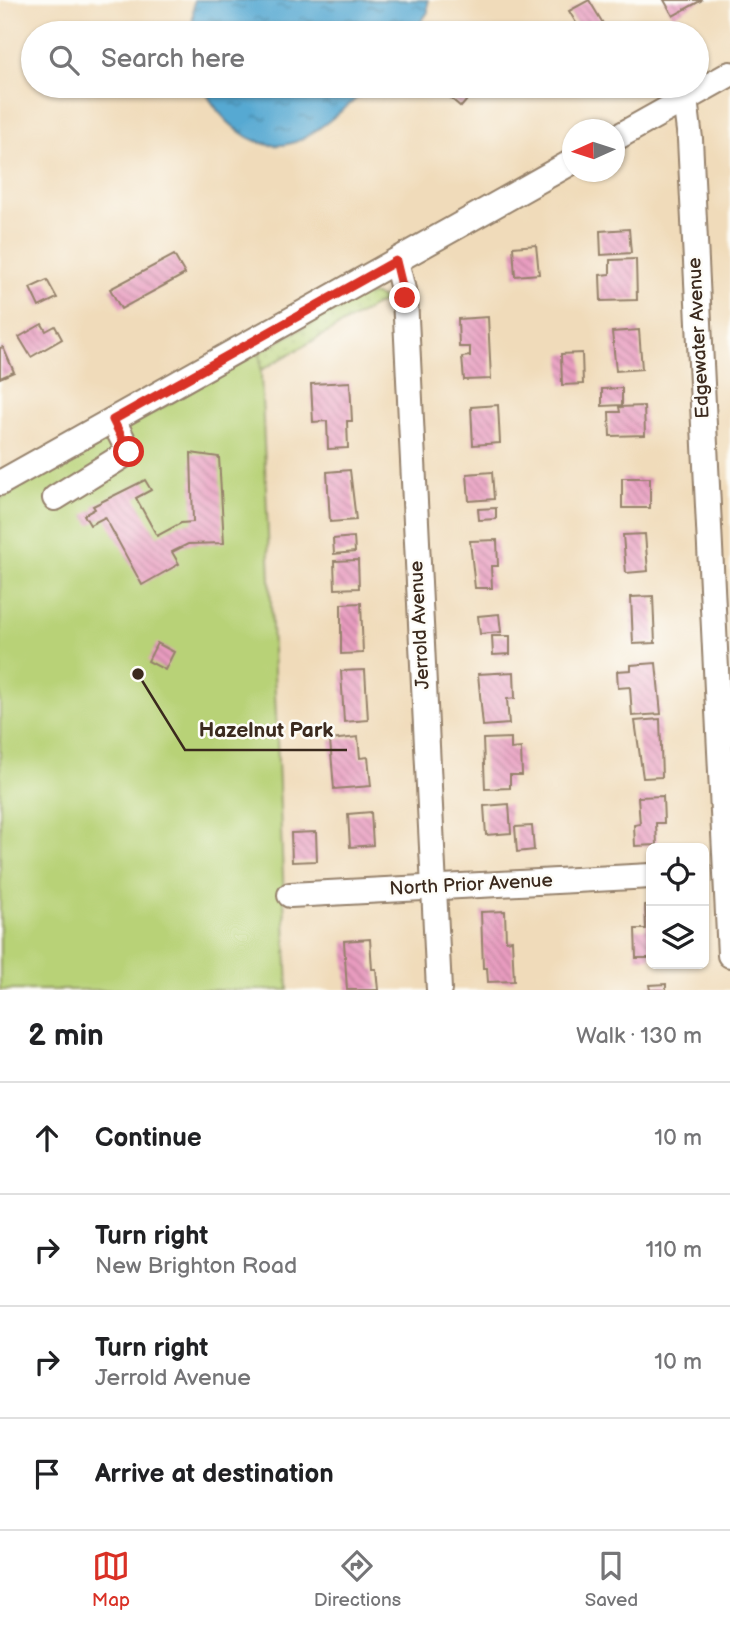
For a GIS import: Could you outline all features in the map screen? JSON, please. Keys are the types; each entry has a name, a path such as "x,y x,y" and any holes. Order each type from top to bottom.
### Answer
{"street":[{"path":"709,86 730,74"},
{"path":"625,133 685,99"},
{"name":"Edgewater Avenue","path":"685,99 690,139 720,873 730,955"},
{"path":"0,484 562,168"},
{"name":"Jerrold Avenue","path":"396,261 405,298 439,990"},
{"path":"55,498 129,452 113,420"},
{"name":"North Prior Avenue","path":"290,895 646,876"}],"green space":[{"path":"364,294 385,300 261,370 260,352"},
{"path":"260,352 288,990 0,990 0,499"}],"water":[{"path":"194,0 428,0 428,12 422,21 193,21"},
{"path":"209,98 357,98 311,134 292,143 278,145 264,144 250,138 238,131"}],"building":[{"path":"589,0 602,21 575,21 569,11"},
{"path":"664,0 702,0 673,16"},
{"path":"450,98 469,98 461,107"},
{"path":"629,229 631,253 601,255 600,231"},
{"path":"536,245 539,274 515,276 513,247"},
{"path":"174,255 185,274 121,309 110,289"},
{"path":"636,259 637,300 601,301 600,275 610,274 610,260"},
{"path":"47,280 57,298 39,307 30,288"},
{"path":"488,317 491,379 464,380 462,357 470,356 470,347 459,347 458,319"},
{"path":"42,324 46,331 55,326 62,339 31,357 19,337"},
{"path":"639,330 642,369 616,371 612,332"},
{"path":"3,347 14,372 0,378 0,348"},
{"path":"582,353 583,384 562,385 561,354"},
{"path":"350,382 352,421 347,421 348,448 328,449 327,421 313,422 311,384"},
{"path":"622,388 622,405 602,406 602,389"},
{"path":"498,405 500,443 473,445 471,407"},
{"path":"644,406 645,435 610,436 609,412 620,412 619,407"},
{"path":"191,453 219,457 224,543 188,544 172,552 179,564 142,585 105,517 90,525 84,515 95,509 93,506 145,480 151,490 136,498 157,536 181,523 193,522"},
{"path":"350,470 356,520 330,522 327,472"},
{"path":"492,472 494,499 469,501 467,474"},
{"path":"622,478 650,478 650,508 622,508"},
{"path":"496,508 496,519 479,520 478,509"},
{"path":"645,534 648,571 626,573 623,535"},
{"path":"354,537 355,552 334,554 333,539"},
{"path":"497,540 498,566 491,566 492,588 475,588 470,541"},
{"path":"358,560 359,588 335,589 334,561"},
{"path":"653,596 655,643 633,644 631,597"},
{"path":"361,603 363,653 341,654 341,604"},
{"path":"499,614 501,632 480,634 478,616"},
{"path":"492,636 510,636 510,654 493,655"},
{"path":"157,643 174,652 165,670 148,661"},
{"path":"656,663 661,714 632,716 630,687 618,688 617,671 631,670 631,665"},
{"path":"365,670 368,720 344,722 341,671"},
{"path":"514,672 515,698 507,699 509,724 483,726 478,674"},
{"path":"660,719 662,777 643,778 635,721"},
{"path":"358,737 360,758 368,757 371,786 334,789 330,740"},
{"path":"511,738 511,749 521,748 522,775 510,775 510,788 485,789 483,739"},
{"path":"663,796 664,823 656,823 657,843 635,846 634,825 640,824 638,797"},
{"path":"509,804 511,833 486,835 484,806"},
{"path":"371,812 373,845 350,847 348,814"},
{"path":"532,826 534,850 517,852 515,827"},
{"path":"316,832 317,861 292,862 291,833"},
{"path":"505,911 506,941 512,940 514,981 488,982 487,968 483,968 481,912"},
{"path":"635,929 646,929 646,958 636,958"},
{"path":"370,939 372,969 376,969 378,990 347,990 344,941"},
{"path":"666,984 666,990 650,990 649,985"}],"place":[{"name":"Hazelnut Park","path":"138,674"}],"route":[{"path":"129,452 113,420 396,261 405,298"}]}
